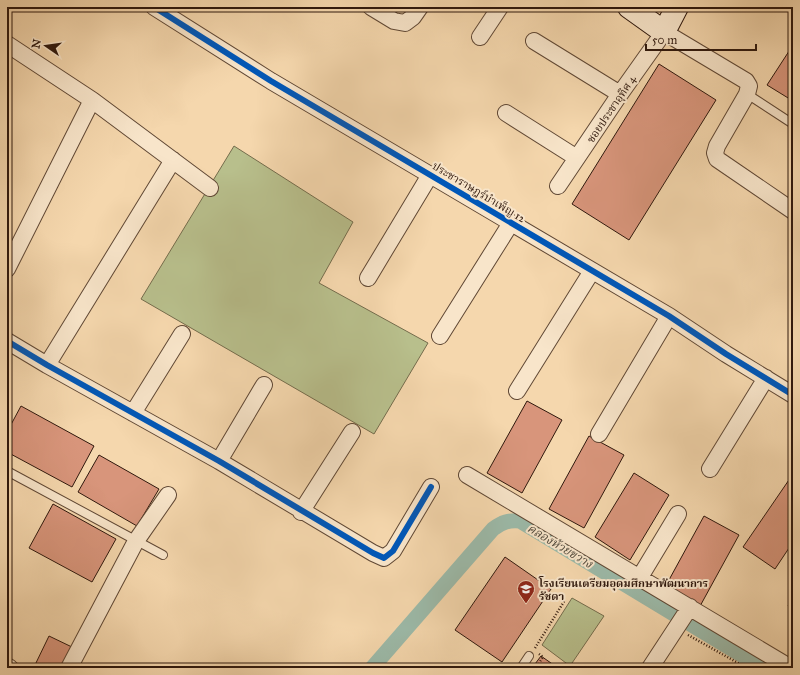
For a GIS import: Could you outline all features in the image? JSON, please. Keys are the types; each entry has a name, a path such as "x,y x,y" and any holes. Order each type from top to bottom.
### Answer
{"main road":[{"path":"629,7 664,32 677,7"}],"street":[{"name":"ประชาราษฎร์บำเพ็ญ 12","path":"154,7 271,81 669,316 726,354 793,395"},
{"path":"371,7 394,21 405,23 413,17 420,7"},
{"path":"480,37 500,7"},
{"path":"664,32 746,80 749,86 747,94 717,146 715,153 717,159 793,211"},
{"name":"ซอยประชาอุทิศ 4","path":"558,186 664,32"},
{"path":"534,41 620,94"},
{"path":"7,44 92,100 210,188"},
{"path":"7,269 92,100"},
{"path":"506,113 577,158"},
{"path":"47,365 173,160"},
{"path":"368,278 430,175"},
{"path":"440,336 511,223"},
{"path":"517,391 592,271"},
{"path":"599,434 669,316"},
{"path":"132,413 182,334"},
{"path":"7,341 219,461 301,512 384,558 393,551 431,487"},
{"path":"710,469 766,378"},
{"path":"219,461 264,385"},
{"path":"301,512 352,432"},
{"path":"467,475 791,668"},
{"path":"69,668 136,541 168,495"},
{"path":"640,577 678,514"},
{"path":"650,668 689,608"}],"lane":[{"path":"747,94 793,124"},
{"path":"7,471 163,555"},
{"path":"521,668 531,653"}],"path":[{"path":"531,653 565,600"},
{"path":"676,627 747,668"}],"green space":[{"path":"234,146 353,222 319,283 428,343 374,434 141,299"},
{"path":"572,598 604,616 570,666 542,645"}],"building":[{"path":"793,45 793,101 767,85"},
{"path":"659,64 716,100 629,240 572,204"},
{"path":"527,401 562,420 522,493 487,473"},
{"path":"21,406 94,446 72,487 7,452 7,432"},
{"path":"589,436 624,455 584,528 549,509"},
{"path":"99,455 159,489 137,526 78,492"},
{"path":"634,473 669,495 630,560 595,537"},
{"path":"793,474 793,542 775,569 743,547"},
{"path":"53,504 116,539 92,582 29,548"},
{"path":"704,516 739,535 699,608 664,589"},
{"path":"505,557 551,589 502,662 455,630"},
{"path":"793,598 793,609 788,606"},
{"path":"49,636 74,648 64,668 34,667"},
{"path":"541,656 558,668 532,668"}],"waterway":[{"name":"คลองห้วยขวาง","path":"372,668 493,529 509,521 520,521 763,668"}],"cycle path":[{"path":"154,7 271,81 669,316 726,354 793,395"},
{"path":"7,341 219,461 373,553 384,558 393,551 431,487"}],"place":[{"name":"โรงเรียนเตรียมอุดมศึกษาพัฒนาการ รัชดา","path":"526,604"}]}
